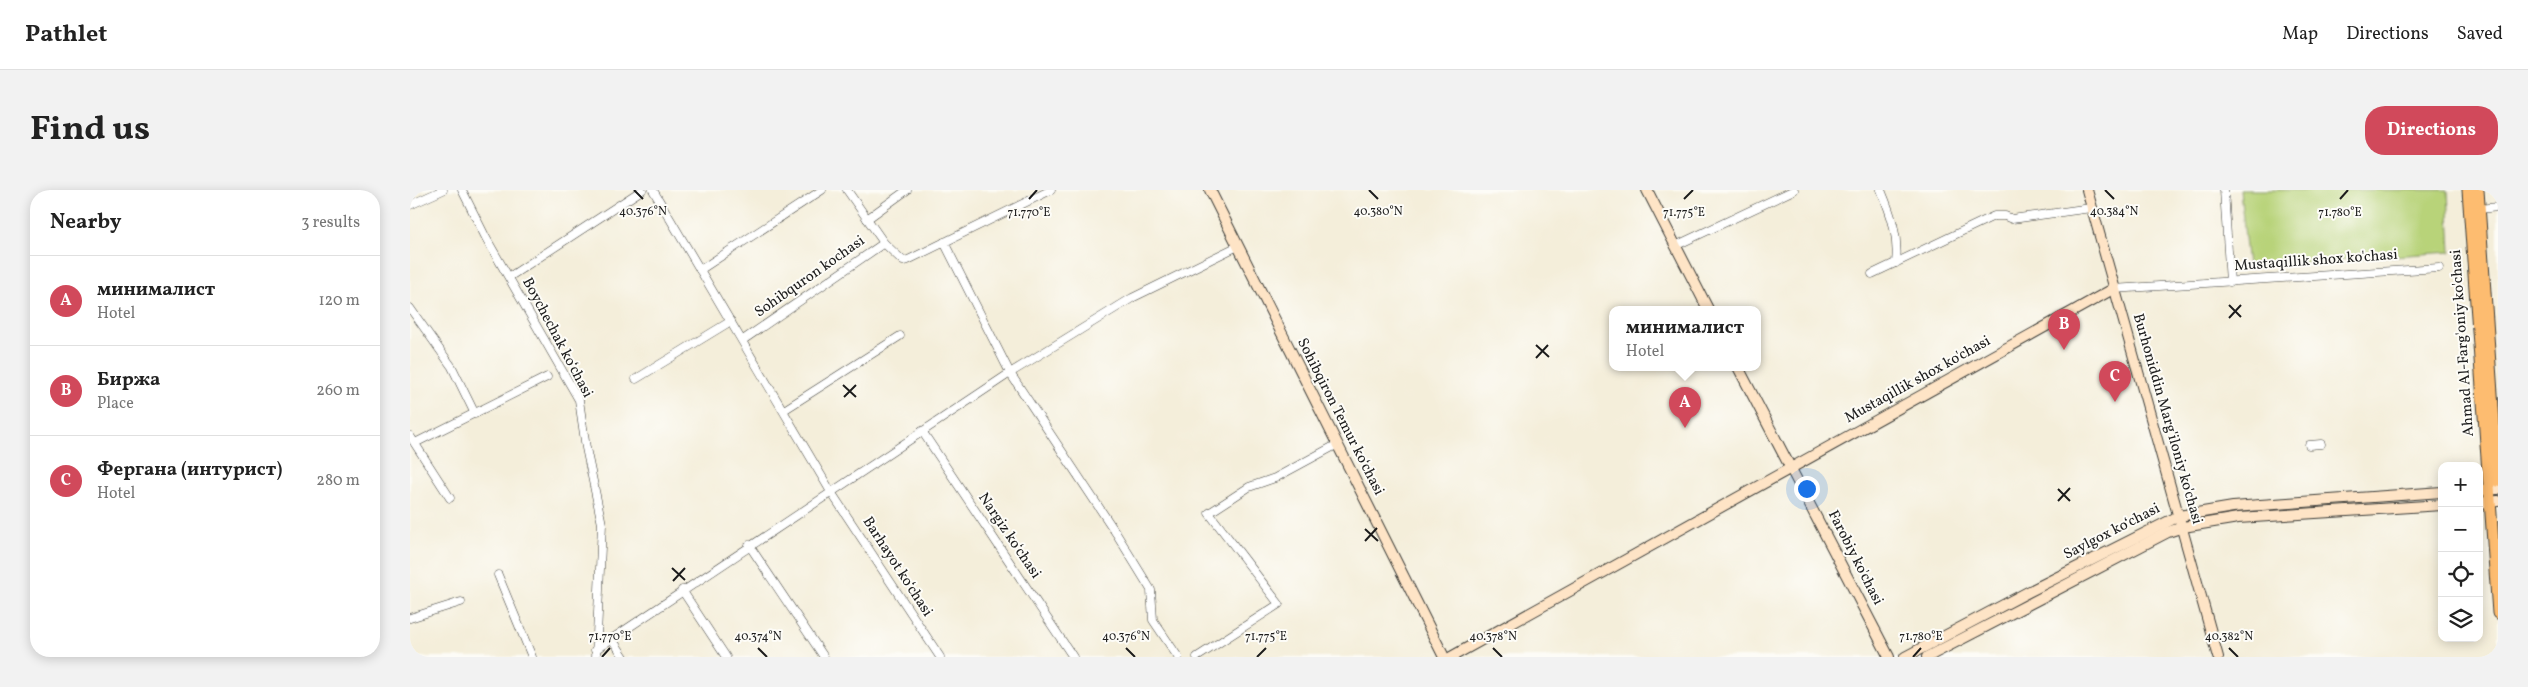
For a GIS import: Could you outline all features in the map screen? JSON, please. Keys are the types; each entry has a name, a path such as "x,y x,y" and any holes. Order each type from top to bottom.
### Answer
{"main road":[{"name":"Sohibqiron Temur koʻchasi","path":"1210,190 1336,445 1444,657"},
{"path":"1647,190 1706,306"},
{"name":"Burhoniddin Marg'iloniy ko'chasi","path":"2087,190 2218,657"},
{"name":"Ahmad Al-Farg'oniy ko'chasi","path":"2468,190 2498,613"},
{"name":"Ahmad Al-Farg'oniy ko'chasi","path":"2478,190 2498,481"},
{"name":"Mustaqillik shox ko'chasi","path":"1452,657 2114,288"},
{"name":"Farobiy ko'chasi","path":"1740,371 1889,657"},
{"name":"Saylgox koʻchasi","path":"1905,657 2028,592 2179,516 2233,507 2438,492"},
{"name":"Saylgox koʻchasi","path":"1927,657 2168,532 2183,527 2238,518 2438,506"}],"street":[{"path":"410,205 441,190"},
{"name":"Boychechak koʻchasi","path":"462,190 579,400 586,448 602,524 597,655"},
{"path":"509,277 642,190"},
{"name":"Barhayot koʻchasi","path":"653,190 832,492 940,657"},
{"path":"700,270 822,190"},
{"path":"847,190 884,243"},
{"path":"867,219 907,190"},
{"name":"Sohibquron kochasi","path":"743,340 884,243 903,261 1051,190"},
{"path":"1675,246 1794,190"},
{"path":"1881,190 1892,218 1898,247 1896,263"},
{"path":"2224,190 2230,282"},
{"path":"2480,209 2498,207"},
{"path":"1872,274 1994,216 2005,216 2012,219 2092,208"},
{"path":"944,242 1010,373 1149,587 1153,620 1178,657"},
{"path":"597,655 612,639 682,590 1010,373 1132,298 1238,246"},
{"name":"Mustaqillik shox ko'chasi","path":"2114,288 2439,268"},
{"path":"410,308 452,367 475,414"},
{"path":"636,379 731,321"},
{"path":"784,410 900,336"},
{"path":"415,443 547,377"},
{"name":"Nargiz koʻchasi","path":"922,431 1073,657"},
{"path":"410,436 450,498"},
{"path":"2309,446 2321,444"},
{"path":"1197,657 1279,604 1209,513 1249,487 1275,478 1336,445"},
{"path":"749,546 824,657"},
{"path":"498,575 532,657"},
{"path":"682,590 726,657"},
{"path":"410,618 462,602"},
{"path":"612,639 624,657"}],"green space":[{"path":"2240,190 2448,190 2451,252 2248,266"}],"place":[{"name":"Биржа","path":"2064,350"},
{"name":"Фергана (интурист)","path":"2115,402"},
{"name":"минималист","path":"1685,428"}]}
